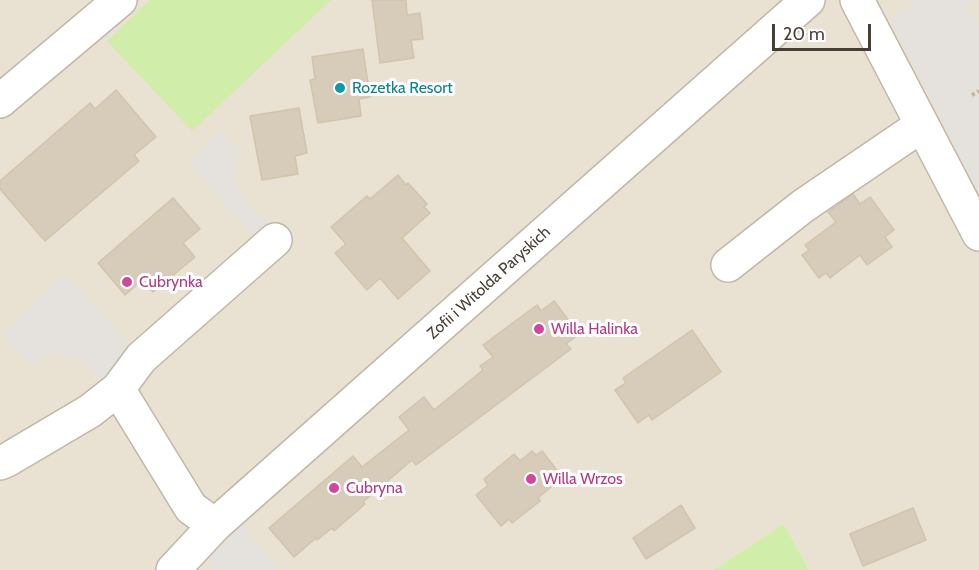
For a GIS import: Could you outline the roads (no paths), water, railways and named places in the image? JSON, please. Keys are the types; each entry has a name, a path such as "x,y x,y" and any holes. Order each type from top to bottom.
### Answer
{"lane":[{"path":"0,101 120,0"},
{"name":"Zofii i Witolda Paryskich","path":"173,570 216,525 808,0"},
{"path":"857,0 979,234"},
{"path":"728,265 803,206 922,125"},
{"path":"0,463 90,411 118,388 141,358 275,240"},
{"path":"118,388 191,508 216,525"}],"place":[{"name":"Rozetka Resort","path":"340,88"},
{"name":"Cubrynka","path":"127,282"},
{"name":"Willa Halinka","path":"539,329"},
{"name":"Willa Wrzos","path":"531,479"},
{"name":"Cubryna","path":"334,488"}]}
